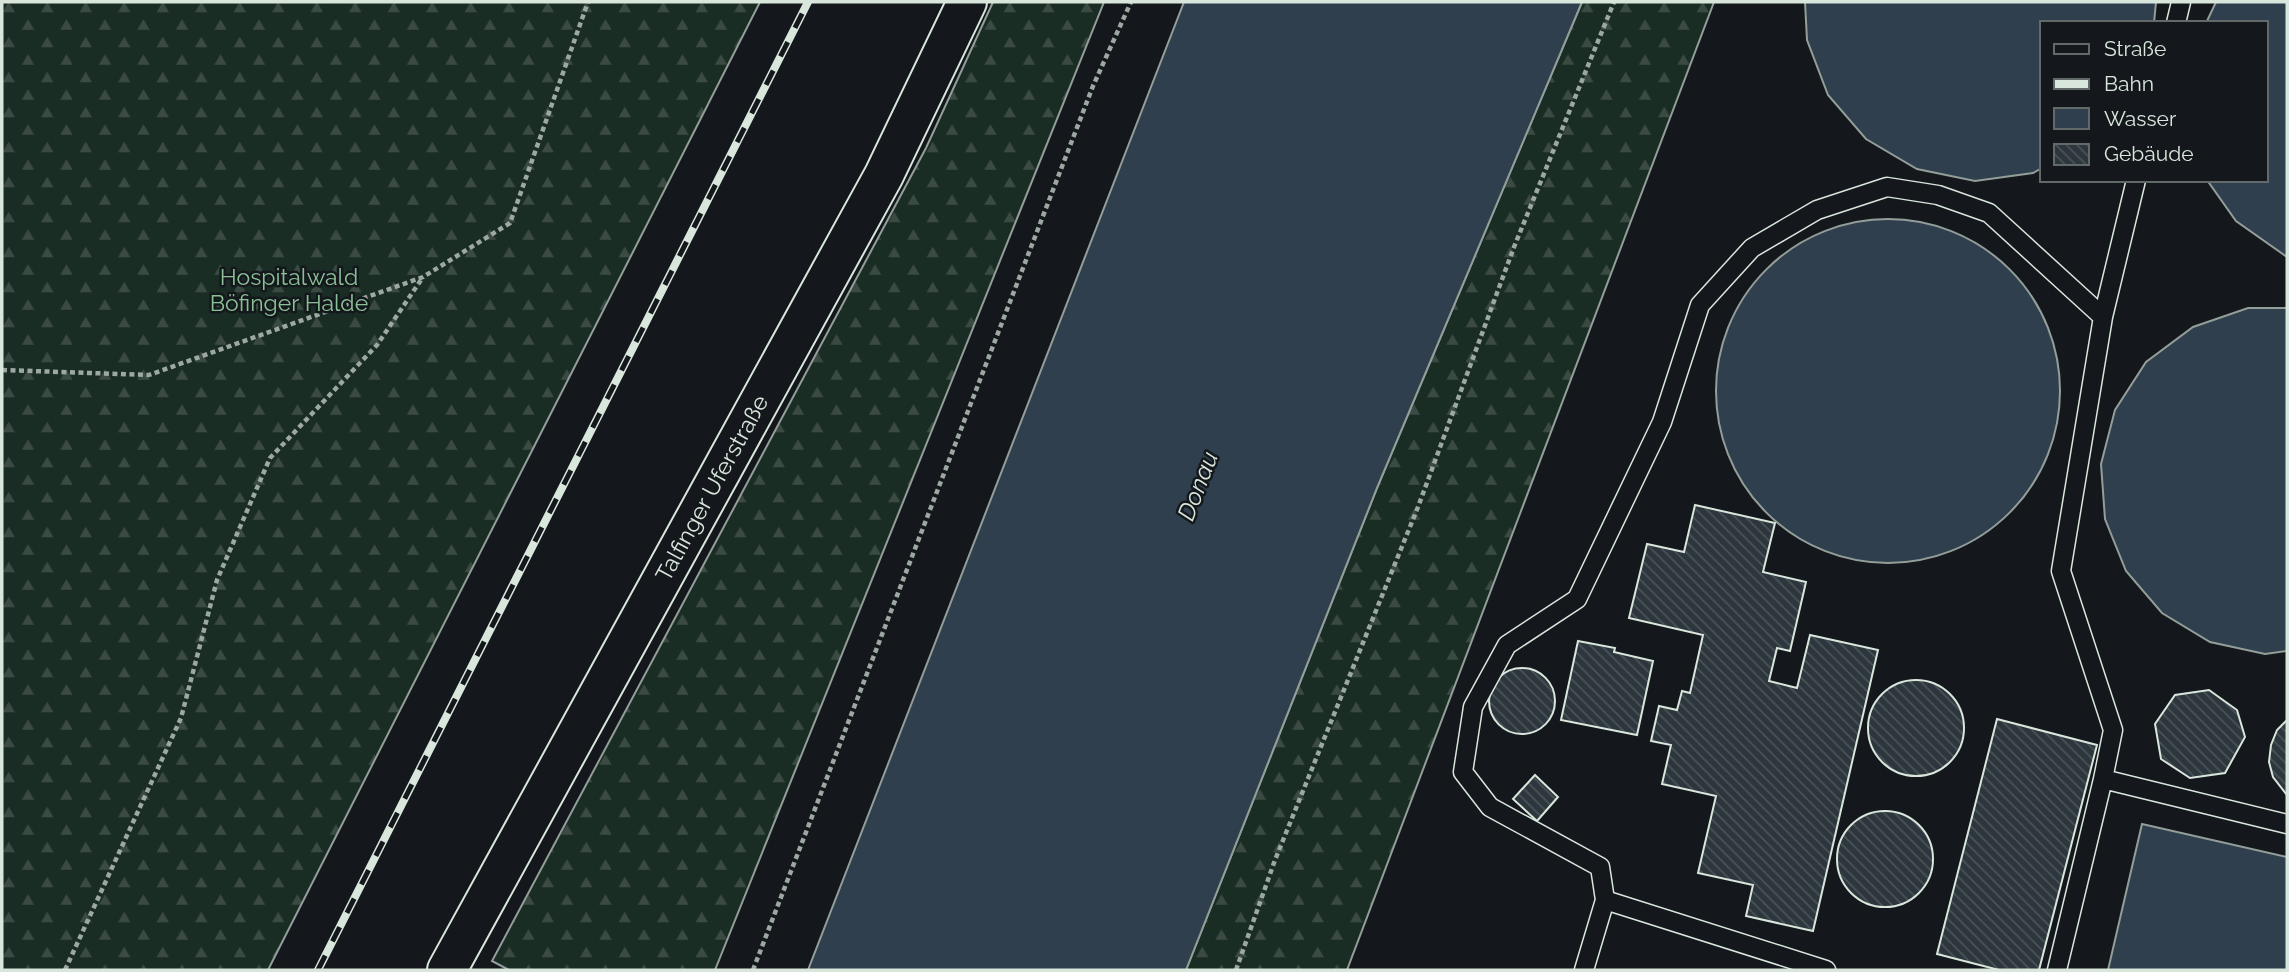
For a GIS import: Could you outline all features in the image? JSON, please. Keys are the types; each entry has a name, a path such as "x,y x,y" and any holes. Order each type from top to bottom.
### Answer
{"street":[{"name":"Talfinger Uferstraße","path":"447,970 884,175 967,2"}],"lane":[{"path":"2176,21 2181,2"},
{"path":"2057,970 2113,730 2061,571 2103,317 2136,182"},
{"path":"1584,970 1605,900 1600,867 1490,807 1463,772 1473,708 1507,645 1577,599 1662,422 1700,305 1752,248 1818,210 1887,187 1938,195 1989,213 2103,317"},
{"path":"2103,779 2287,824"},
{"path":"1605,900 1826,970"}],"path":[{"path":"2,370 149,375 423,277 510,223 588,2"},
{"path":"753,970 1088,99 1131,2"},
{"path":"1236,970 1275,860 1418,507 1514,247 1614,2"},
{"path":"65,970 181,718 218,580 270,458 377,345 423,277"}],"green space":[{"name":"Hospitalwald Böfinger Halde","path":"2,2 760,2 268,970 2,970"},
{"path":"993,2 1104,2 715,970 509,970 492,961 926,148"},
{"path":"1582,2 1714,2 1347,970 1186,970 1377,488"}],"water":[{"name":"Donau","path":"1184,2 1582,2 1377,488 1186,970 808,970"},
{"path":"1805,2 2156,2 2154,21 2040,21 2040,169 2033,173 1975,181 1917,169 1866,139 1828,95 1807,40"},
{"path":"2216,2 2287,2 2287,257 2236,221 2208,182 2268,182 2268,21 2207,21"},
{"path":"1871,219 1905,219 1938,226 1969,239 2010,269 2031,295 2047,325 2057,357 2060,391 2057,425 2047,457 2031,487 2010,513 1969,543 1938,556 1905,563 1871,563 1838,556 1807,543 1779,524 1755,500 1736,472 1723,441 1716,408 1716,374 1723,341 1736,310 1755,282 1779,258 1807,239 1838,226"},
{"path":"2248,308 2287,308 2287,651 2265,654 2210,642 2162,613 2126,571 2105,519 2101,464 2115,410 2146,362 2193,327"},
{"path":"2142,824 2287,857 2287,970 2108,970"}],"building":[{"path":"1695,505 1775,523 1763,572 1806,582 1790,651 1777,648 1769,681 1797,688 1810,635 1878,650 1813,931 1746,916 1753,885 1698,873 1716,796 1662,784 1671,745 1651,741 1659,706 1677,710 1682,691 1690,693 1703,635 1629,618 1647,544 1684,552"},
{"path":"1578,641 1615,648 1614,652 1653,661 1637,735 1561,720"},
{"path":"1522,668 1535,671 1545,678 1552,688 1555,701 1552,714 1545,724 1535,731 1522,734 1509,731 1499,724 1492,714 1489,701 1492,688 1499,678 1509,671"},
{"path":"1916,680 1934,683 1950,694 1961,710 1964,728 1961,746 1950,762 1934,773 1916,776 1898,773 1882,762 1871,746 1868,728 1871,710 1882,694 1898,683"},
{"path":"2209,690 2237,710 2245,737 2225,773 2190,778 2161,759 2155,724 2175,695"},
{"path":"1997,719 2097,745 2039,970 1999,970 1937,954"},
{"path":"2287,720 2287,795 2273,777 2269,762 2271,745 2277,730"},
{"path":"1535,775 1558,797 1537,821 1513,799"},
{"path":"1885,811 1903,814 1919,825 1930,841 1933,859 1930,877 1919,893 1903,904 1885,907 1867,904 1851,893 1840,877 1837,859 1840,841 1851,825 1867,814"}],"railway":[{"path":"318,970 808,2"}]}
